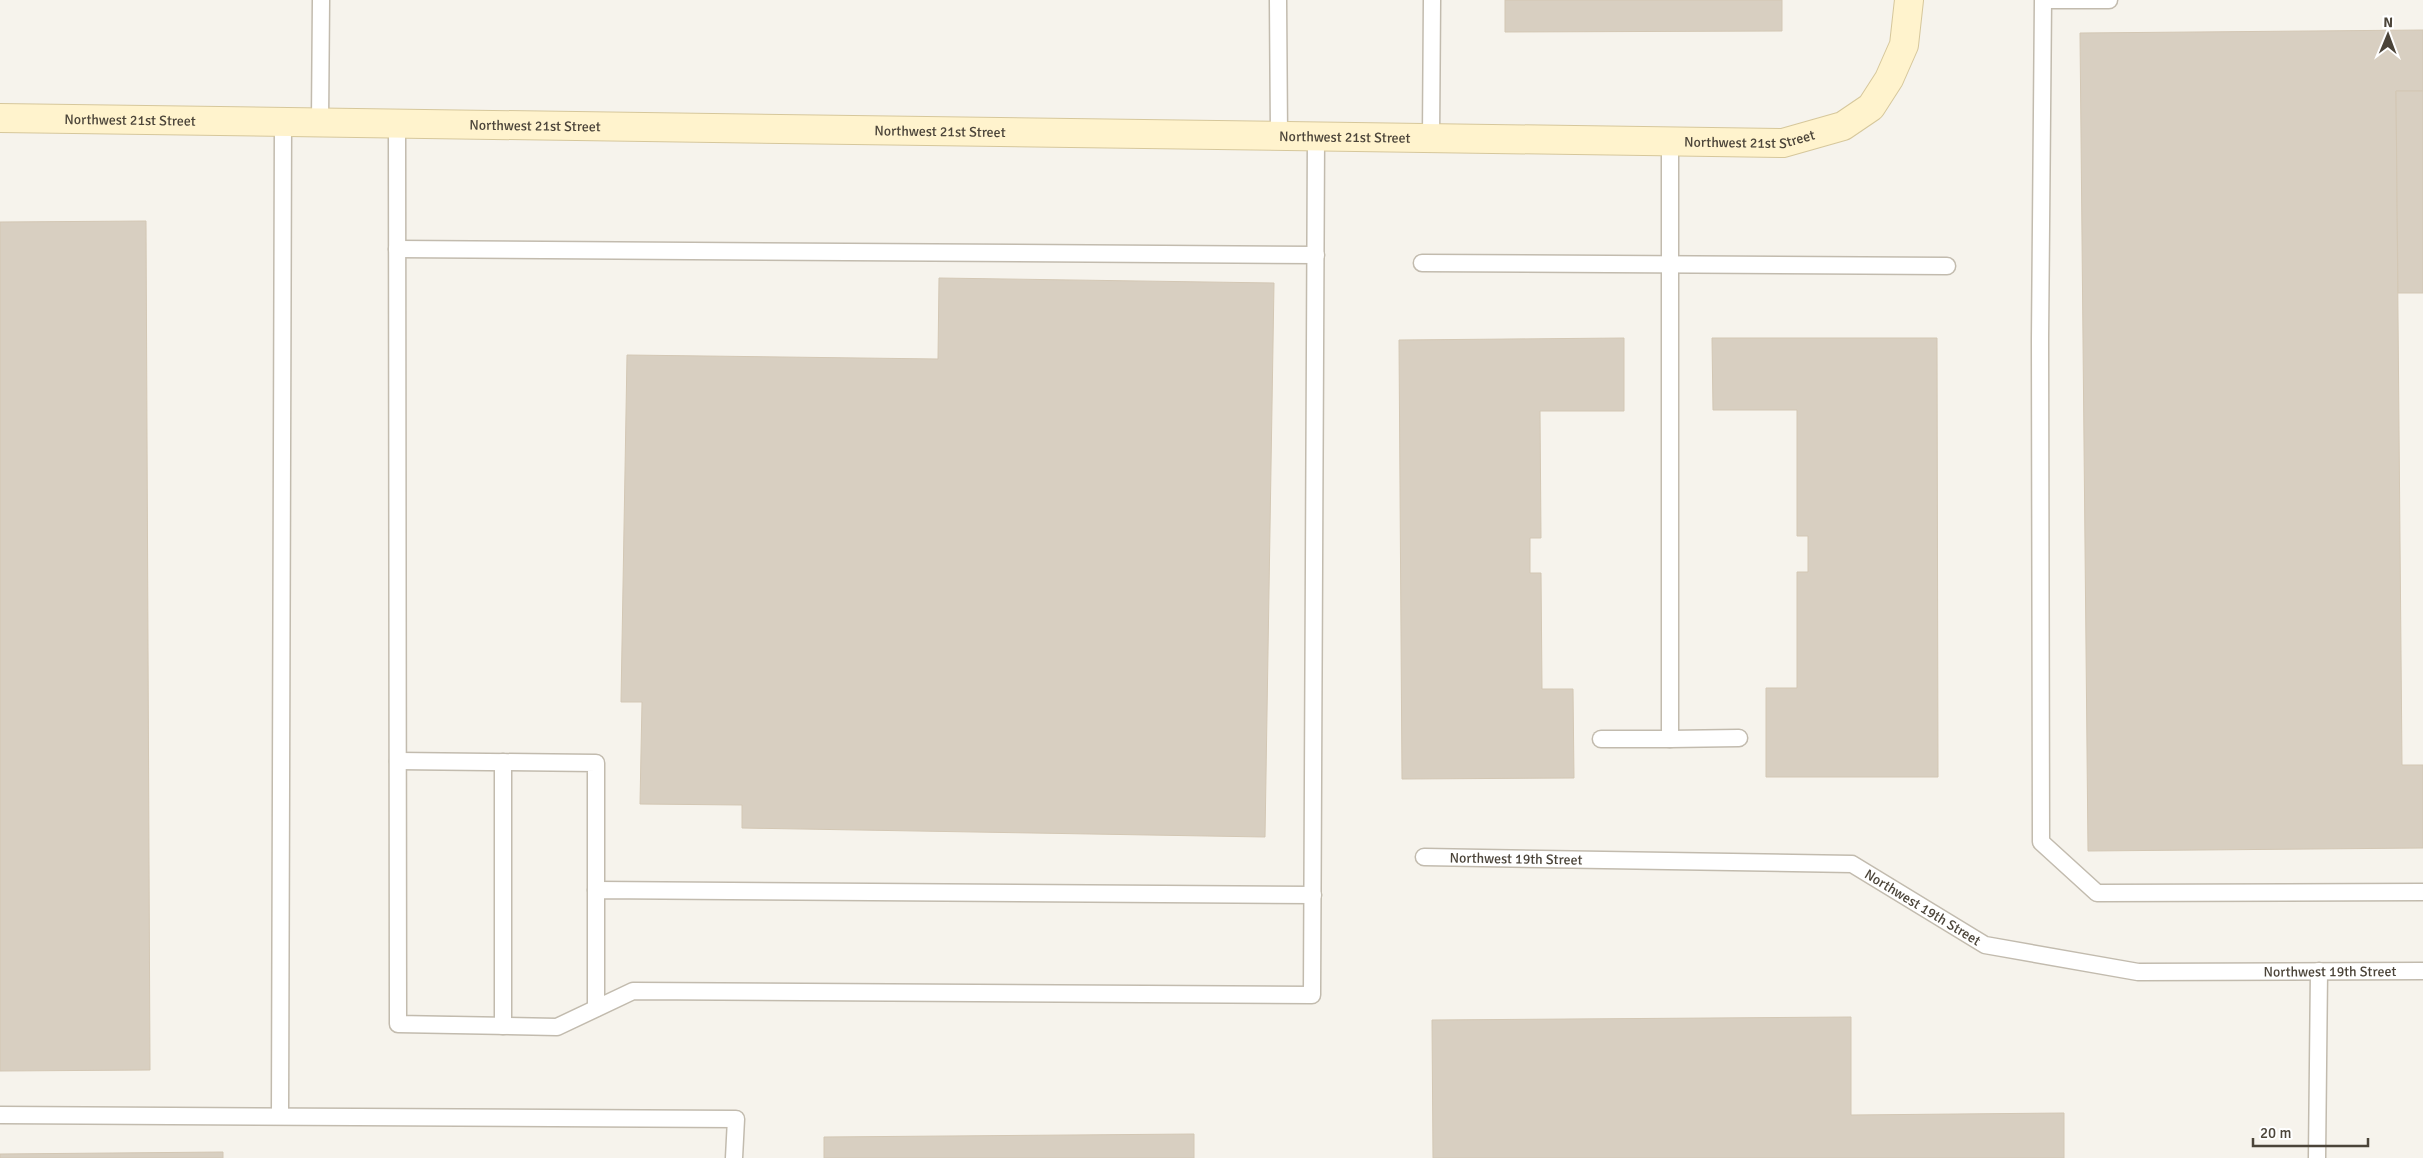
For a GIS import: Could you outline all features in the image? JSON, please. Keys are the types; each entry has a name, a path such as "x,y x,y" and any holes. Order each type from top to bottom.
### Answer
{"street":[{"name":"Northwest 21st Street","path":"0,118 1783,143 1843,126 1871,107 1889,79 1904,46 1909,0"}],"lane":[{"path":"320,122 321,0"},
{"path":"1278,0 1279,135"},
{"path":"1431,138 1432,0"},
{"path":"2109,0 2043,0 2040,339 2041,842 2097,892 2423,892"},
{"path":"280,1115 283,122"},
{"path":"397,123 398,1024 557,1027 633,991 1312,996 1316,136"},
{"path":"1670,141 1670,739"},
{"path":"397,249 1316,255"},
{"path":"1422,263 1670,266 1947,266"},
{"path":"1601,739 1739,738"},
{"path":"398,762 596,763 596,1008"},
{"path":"503,762 503,1026"},
{"name":"Northwest 19th Street","path":"1424,857 1852,864 1984,945 2138,972 2423,971"},
{"path":"596,890 1313,895"},
{"path":"2317,1158 2319,971"},
{"path":"0,1115 736,1118 734,1158"}],"building":[{"path":"1505,0 1782,0 1782,31 1505,32"},
{"path":"2423,30 2423,91 2396,91 2402,765 2423,765 2423,848 2088,851 2080,33"},
{"path":"2396,91 2423,91 2423,293 2398,293"},
{"path":"146,221 150,1070 0,1071 0,222"},
{"path":"939,278 1274,283 1265,837 742,828 742,805 640,804 642,702 621,702 627,355 938,359"},
{"path":"1624,338 1624,411 1540,411 1541,538 1530,538 1530,573 1541,573 1542,689 1573,689 1574,778 1402,779 1399,340"},
{"path":"1712,338 1937,338 1938,777 1766,777 1766,688 1797,688 1797,572 1808,572 1808,536 1797,536 1797,410 1713,410"},
{"path":"1851,1017 1851,1115 2064,1113 2064,1158 1433,1158 1432,1020"},
{"path":"1194,1134 1194,1158 824,1158 824,1137"},
{"path":"223,1152 223,1158 0,1158 0,1154"}]}
